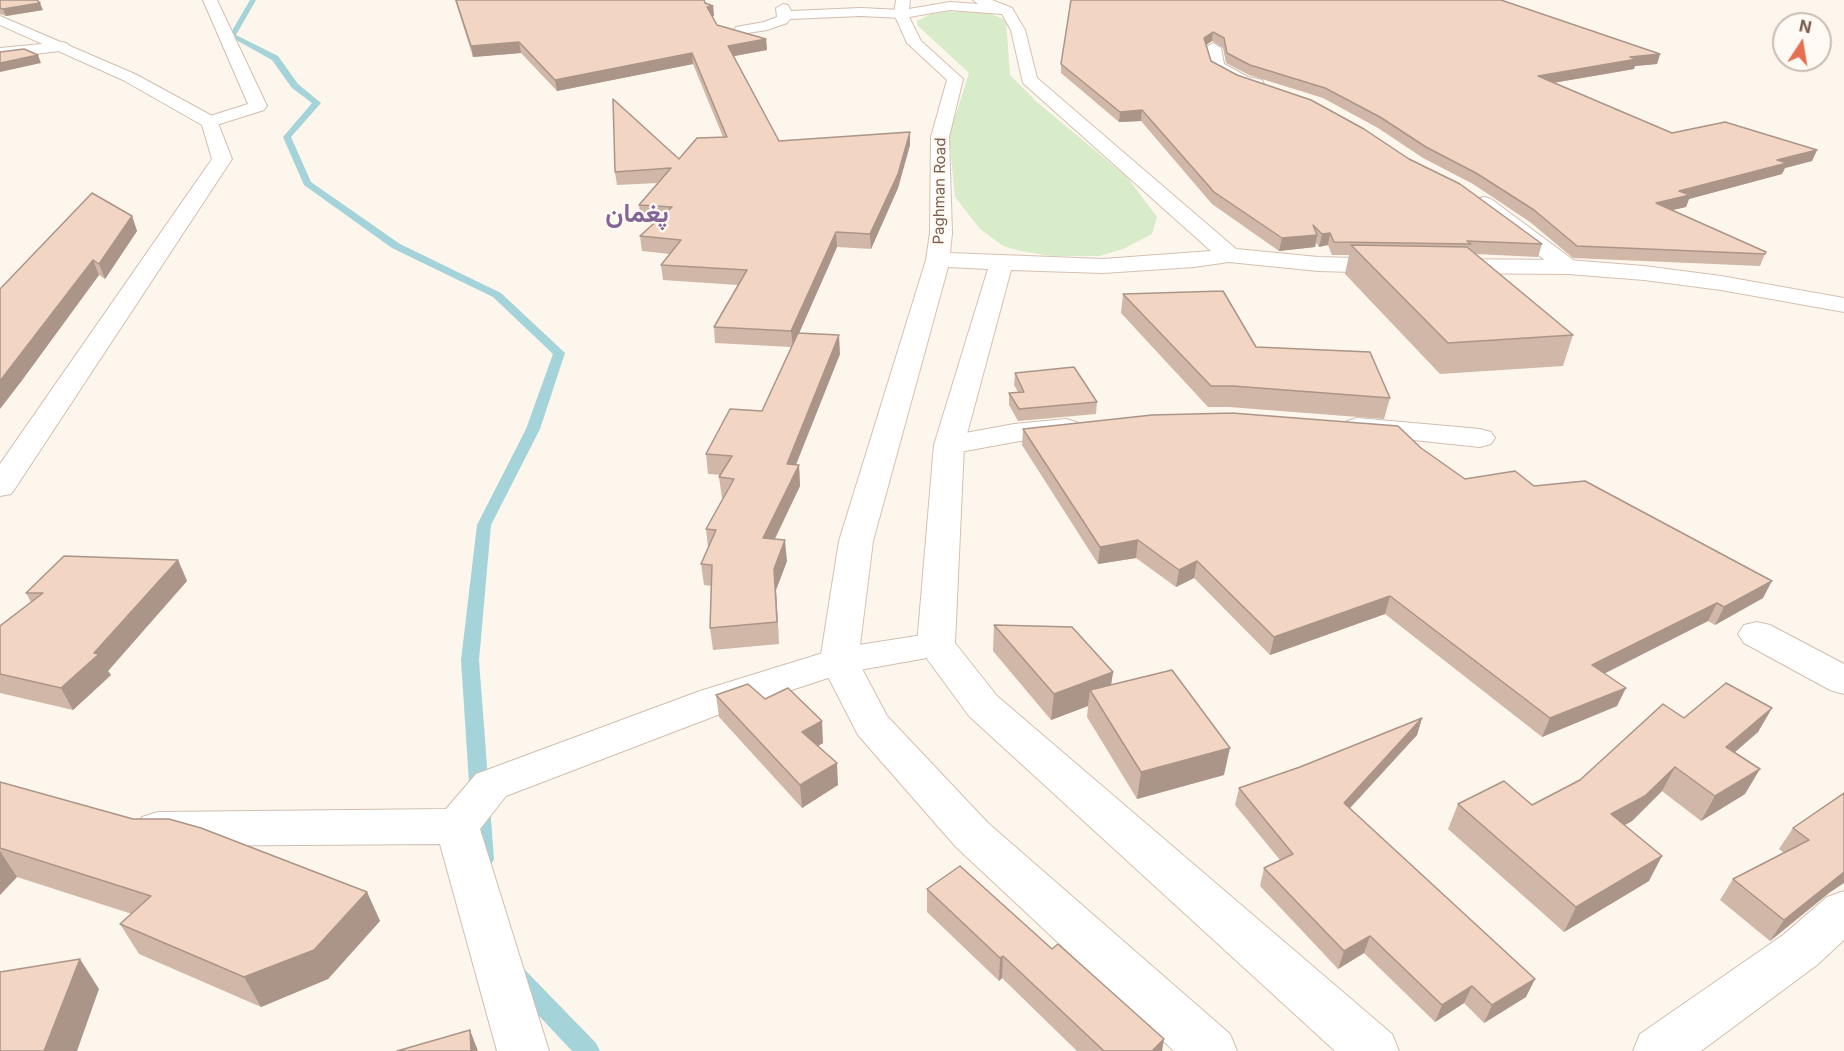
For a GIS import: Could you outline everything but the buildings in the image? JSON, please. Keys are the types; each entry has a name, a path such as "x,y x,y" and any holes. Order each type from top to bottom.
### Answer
{"main road":[{"path":"210,0 258,106 210,122"},
{"path":"980,0 1007,10 1018,30 1029,80 1229,255"},
{"path":"741,30 767,26 782,20 784,12 861,12 902,7 950,6 1007,10"},
{"name":"Paghman Road","path":"902,7 915,43 955,79 940,137 941,232 938,260"},
{"path":"0,20 129,77 210,122 222,159 0,487"},
{"path":"0,53 63,47"},
{"path":"1213,48 1217,66 1242,80 1278,90"},
{"path":"1465,190 1521,229 1568,267"},
{"path":"1211,1051 972,835 872,725 839,662 856,541 938,260 1103,266 1194,260 1229,255 1318,264 1568,267 1644,273 1721,283 1844,305"},
{"path":"1001,264 949,445 936,645 982,706 1373,1051"},
{"path":"949,445 1014,433 1094,426"},
{"path":"1332,426 1480,438"},
{"path":"1757,634 1844,681"},
{"path":"115,819 150,829 457,826 491,785 714,700 839,662 936,645"},
{"path":"457,826 523,1051"},
{"path":"1659,1051 1800,950 1844,911"}],"green space":[{"path":"974,11 988,13 1006,20 1010,75 1037,102 1127,177 1157,217 1152,234 1123,249 1099,256 1052,256 1003,246 980,229 955,197 949,136 969,73 917,25 917,21 931,14"}],"waterway":[{"path":"253,0 232,36 275,58 295,86 317,103 287,137 307,183 396,246 497,295 559,353 533,429 484,525 470,660 484,859"},
{"path":"517,977 588,1051"}],"district":[{"name":"پغمان","path":"637,214"}]}
